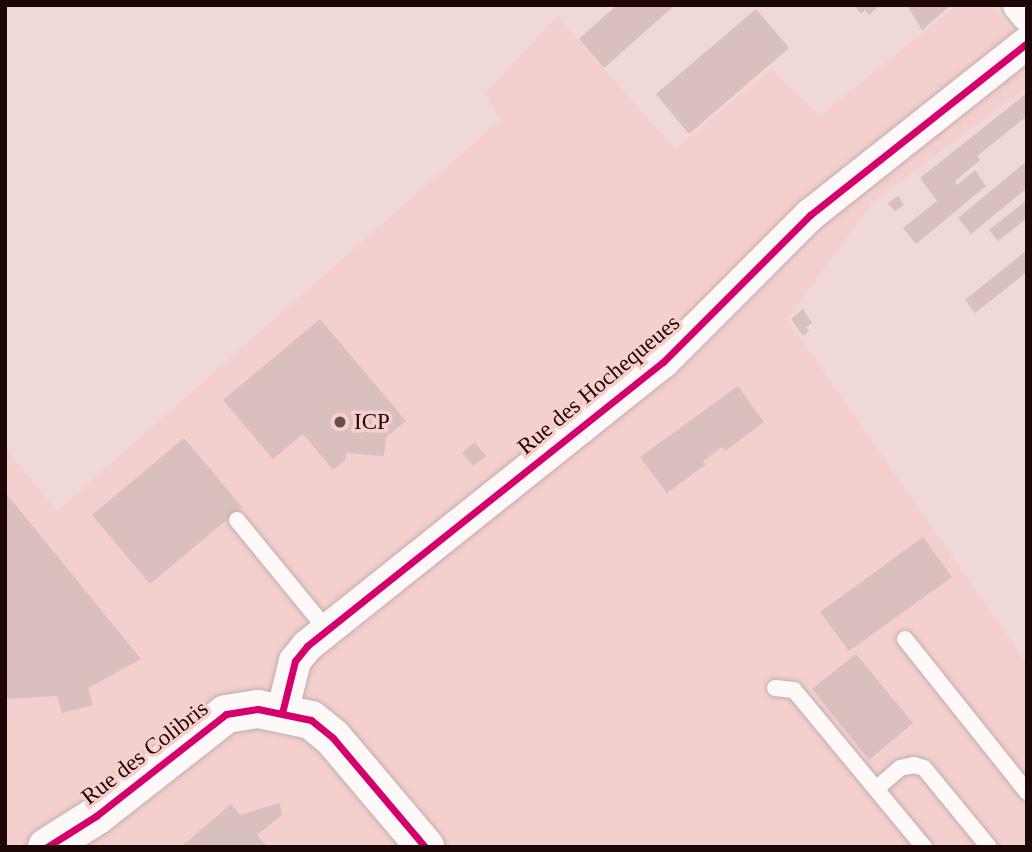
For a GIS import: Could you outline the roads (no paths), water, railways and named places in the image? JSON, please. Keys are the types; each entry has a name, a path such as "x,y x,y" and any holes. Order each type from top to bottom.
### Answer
{"street":[{"path":"1019,5 1027,15"},
{"name":"Rue des Hochequeues","path":"282,713 295,661 327,630 663,362 810,215 1027,43"},
{"name":"Rue des Colibris","path":"47,847 96,816 226,714 258,709 311,720 333,738 425,847"}],"lane":[{"path":"237,520 327,630"},
{"path":"905,639 1027,792"},
{"path":"775,688 794,690 924,847"},
{"path":"876,789 900,768 914,765 924,768 989,847"}],"place":[{"name":"ICP","path":"340,422"}]}
